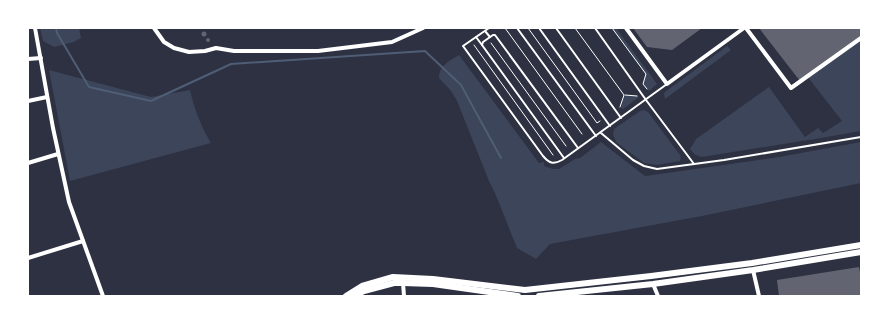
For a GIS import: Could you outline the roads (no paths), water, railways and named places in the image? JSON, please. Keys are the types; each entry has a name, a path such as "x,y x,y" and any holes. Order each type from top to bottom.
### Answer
{"main road":[{"path":"346,296 362,286 392,277 433,279 525,290 752,263 861,245"},
{"path":"539,296 653,284 753,270 861,252"},
{"path":"355,296 364,291 394,283 433,284 518,296"}],"street":[{"path":"35,28 68,202 103,296"},
{"path":"154,28 164,42 174,48 189,52 206,51 216,48 234,51 318,51 392,42 423,28"},
{"path":"626,28 667,84 745,28 791,88 861,38"},
{"path":"28,59 41,58"},
{"path":"28,101 47,96"},
{"path":"28,163 58,154"},
{"path":"28,258 83,241"},
{"path":"753,270 759,296"},
{"path":"403,283 404,296"},
{"path":"653,284 658,296"}],"lane":[{"path":"489,28 463,46 543,156 551,163 556,163 601,133 667,84"},
{"path":"517,28 596,136"},
{"path":"539,28 610,126"},
{"path":"556,28 621,118"},
{"path":"595,28 694,164"},
{"path":"485,31 489,38"},
{"path":"482,45 483,42 495,35 578,148"},
{"path":"476,37 564,158"},
{"path":"601,133 633,160 644,166 657,169 861,137"}],"waterway":[{"path":"56,28 57,33 89,87 151,101 231,64 425,51 461,85 501,158"}]}
